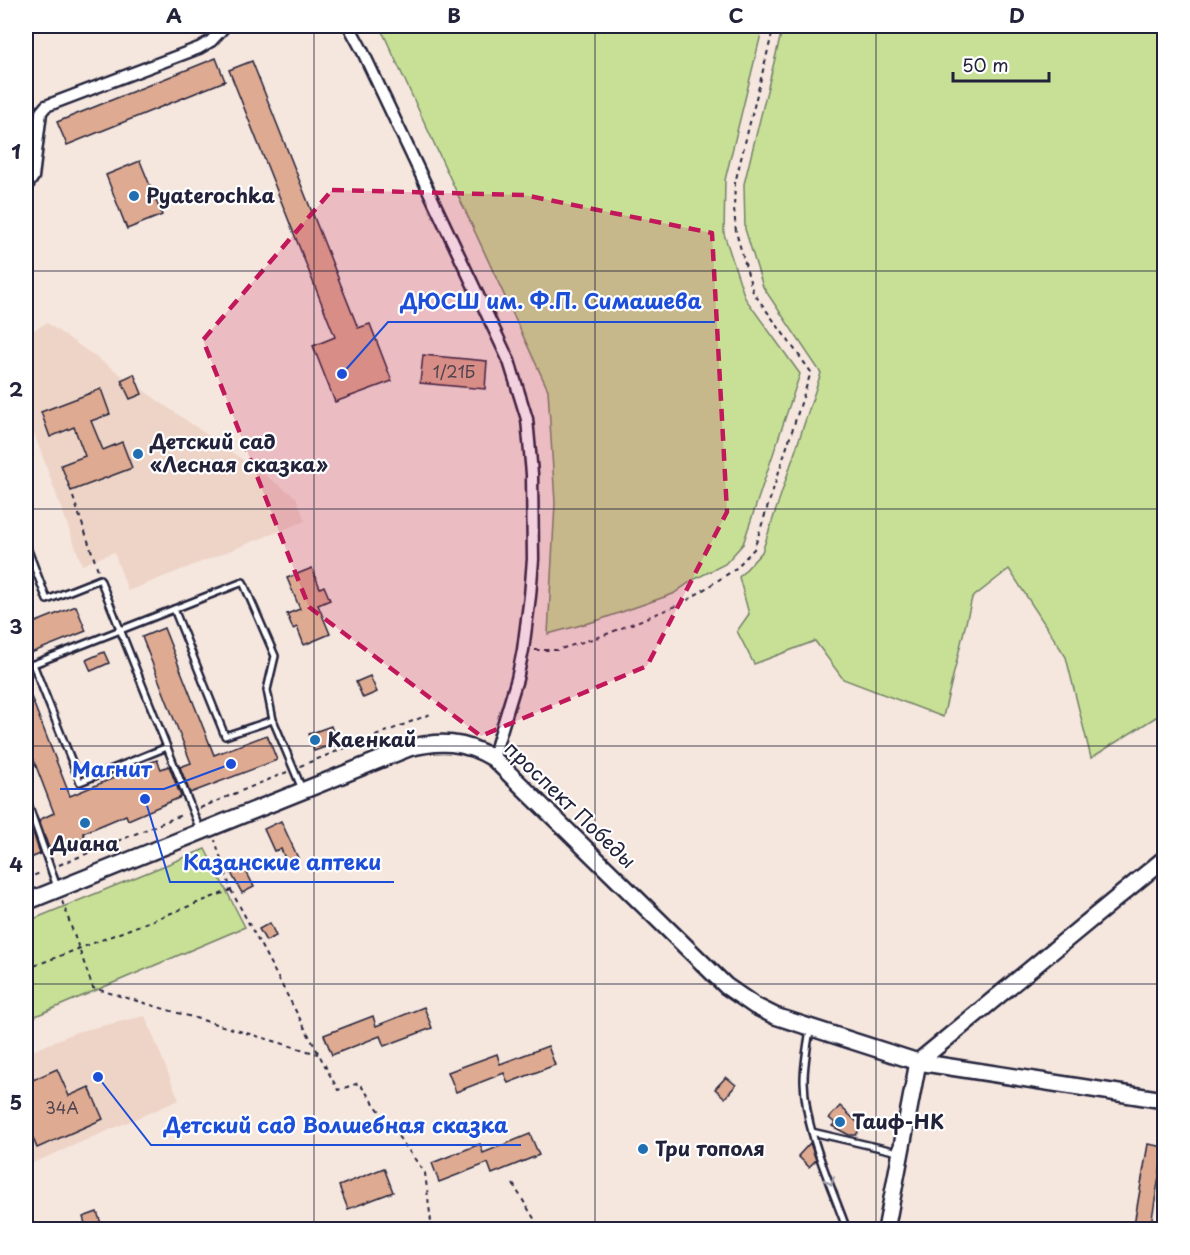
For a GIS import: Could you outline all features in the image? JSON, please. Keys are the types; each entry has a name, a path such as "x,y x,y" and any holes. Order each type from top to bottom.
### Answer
{"main road":[{"name":"проспект Победы","path":"26,902 409,748 427,743 454,742 478,749 493,758 726,986 755,1006 775,1016 918,1062 1164,1100"},
{"path":"886,1230 918,1062 1164,859"}],"street":[{"path":"26,187 33,177 41,112 46,106 199,48 225,26"},
{"path":"349,26 509,361 527,419 532,474 533,559 523,650 517,679 493,758"}],"lane":[{"path":"26,545 47,600 100,579 193,811 206,830"},
{"path":"26,667 243,582 275,656 267,690 273,720 302,791"},
{"path":"174,609 225,736 273,720"},
{"path":"33,664 80,782 167,747"},
{"path":"26,801 57,889"},
{"path":"810,1028 804,1064 804,1082 812,1132 848,1230"},
{"path":"812,1132 901,1153"}],"path":[{"path":"523,650 557,650 602,636 683,603 734,570 754,549 811,372 753,292 735,224 735,183 774,26"},
{"path":"73,497 100,579"},
{"path":"26,879 433,713"},
{"path":"206,830 231,890 338,1090 358,1083 425,1173 432,1230"},
{"path":"57,889 93,988 318,1054"},
{"path":"26,969 231,890"},
{"path":"513,1185 541,1230"},
{"path":"163,1224 170,1230"}],"highlighted area":[{"path":"332,190 524,195 712,233 727,512 647,666 481,736 309,607 203,340"}],"shaded area":[{"name":"Детский сад «Лесная сказка»","path":"47,323 296,497 305,521 128,591 114,552 82,565 26,411 26,334"},
{"path":"145,1016 179,1100 26,1166 26,1054 76,1032"}],"green space":[{"path":"378,26 763,26 725,180 724,234 745,298 800,374 743,544 725,564 693,580 673,594 596,621 548,634 555,503 548,390"},
{"path":"783,26 1164,26 1164,712 1091,758 1066,657 1009,569 972,598 943,717 843,679 815,641 754,664 737,631 749,614 739,577 762,552 821,373 763,287 745,229 744,184"},
{"path":"205,849 245,927 26,1020 26,922"}],"building":[{"path":"216,58 225,81 67,145 57,122"},
{"path":"252,61 358,328 370,324 392,381 335,402 313,346 335,337 229,70"},
{"path":"140,161 162,215 127,229 106,175"},
{"path":"423,355 487,361 485,389 420,383"},
{"path":"134,374 142,394 130,399 121,380"},
{"path":"101,389 110,414 91,421 103,450 122,442 132,468 71,491 61,465 85,456 74,427 50,437 41,412"},
{"path":"312,568 320,588 324,586 330,600 318,605 330,634 304,645 297,627 293,629 287,614 300,609 287,578"},
{"path":"76,606 86,631 26,655 26,626"},
{"path":"164,628 214,755 267,735 277,760 190,793 180,767 191,763 142,637"},
{"path":"104,652 109,663 91,671 86,660"},
{"path":"370,676 377,692 363,698 356,682"},
{"path":"26,684 70,796 157,760 161,769 169,766 181,797 128,820 126,815 83,833 85,837 50,851 39,820 54,813 26,740"},
{"path":"331,726 337,743 314,751 309,734"},
{"path":"281,821 298,858 287,863 281,849 274,851 264,829"},
{"path":"31,826 40,854 26,860 26,828"},
{"path":"243,865 254,887 242,893 230,871"},
{"path":"270,923 276,936 266,941 259,929"},
{"path":"424,1007 432,1028 384,1046 380,1036 332,1055 324,1035 373,1016 376,1026"},
{"path":"548,1046 555,1065 508,1083 504,1073 456,1092 448,1072 497,1054 500,1064"},
{"path":"57,1069 69,1096 89,1087 103,1119 37,1148 26,1121 26,1083"},
{"path":"726,1077 736,1085 725,1098 715,1089"},
{"path":"840,1106 858,1123 860,1128 856,1135 849,1135 832,1126 835,1123 829,1118"},
{"path":"530,1134 539,1155 492,1174 488,1163 439,1182 432,1163 480,1144 483,1153"},
{"path":"810,1143 816,1160 809,1167 798,1156"},
{"path":"1148,1144 1164,1147 1150,1230 1133,1230"},
{"path":"384,1168 393,1192 348,1209 339,1186"},
{"path":"97,1212 102,1226 87,1230 83,1217"}],"place":[{"name":"Pyaterochka","path":"134,196"},
{"name":"ДЮСШ им. Ф.П. Симашева","path":"342,374"},
{"name":"Детский сад «Лесная сказка»","path":"138,454"},
{"name":"Каенкай","path":"315,740"},
{"name":"Магнит","path":"231,764"},
{"name":"Казанские аптеки","path":"145,799"},
{"name":"Диана","path":"85,823"},
{"name":"Детский сад Волшебная сказка","path":"98,1077"},
{"name":"Таиф-НК","path":"840,1122"},
{"name":"Три тополя","path":"643,1149"}]}
